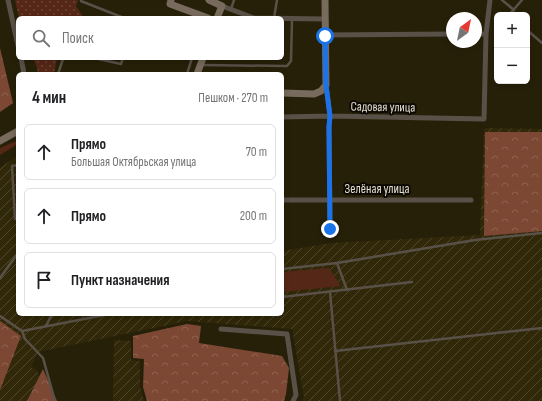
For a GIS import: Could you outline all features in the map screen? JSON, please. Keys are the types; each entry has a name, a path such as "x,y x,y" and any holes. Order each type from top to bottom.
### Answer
{"main road":[{"path":"171,0 170,4 202,16"},
{"path":"209,0 222,6 218,16"},
{"path":"284,94 314,94 321,91 326,85 325,0"},
{"path":"198,72 202,60"},
{"path":"0,141 16,132"}],"street":[{"path":"8,0 16,37"},
{"path":"482,34 486,34 490,0"},
{"path":"222,6 248,16"},
{"path":"284,17 325,18"},
{"path":"325,36 446,34"},
{"name":"Садовая улица","path":"284,116 484,119 486,34"},
{"path":"21,60 24,72"},
{"path":"326,85 330,116 330,229"},
{"name":"Зелёная улица","path":"284,200 471,200"},
{"path":"221,329 287,334 296,395 293,401"}],"lane":[{"path":"82,0 81,1 119,16"},
{"path":"231,10 234,0"},
{"path":"274,16 278,0"},
{"path":"502,0 514,10 522,0"},
{"path":"188,11 195,16"},
{"path":"200,65 287,66 291,61 292,17"},
{"path":"530,33 542,43"},
{"path":"59,72 63,60"},
{"path":"103,60 121,64 122,60"},
{"path":"188,72 191,60"},
{"path":"16,165 12,166 16,219"},
{"path":"284,269 337,263 475,240 542,233"},
{"path":"0,278 16,256"},
{"path":"337,263 348,290"},
{"path":"284,297 412,282"},
{"path":"330,292 340,401"},
{"path":"0,316 22,330 25,339 43,358 55,401"},
{"path":"45,326 51,316"},
{"path":"22,330 99,316"},
{"path":"335,351 542,328"}],"shaded area":[{"path":"15,0 78,0 76,6 83,16 19,16"},
{"path":"34,60 57,60 54,72 38,72"},
{"path":"484,128 542,129 542,401 302,401 304,397 292,329 187,321 38,352 31,367 37,370 46,401 0,401 0,168 16,156 16,316 284,316 284,251 332,243 480,235"},
{"path":"16,141 16,145 0,155 0,148"},
{"path":"329,268 341,286 284,292 284,272"},
{"path":"114,340 131,341 131,360 140,361 140,387 144,401 113,401"}],"green space":[{"path":"0,48 13,103 0,112"},
{"path":"485,132 542,132 542,231 484,236"},
{"path":"0,321 21,336 0,390"},
{"path":"187,324 201,326 199,343 282,356 289,368 284,401 147,401 143,387 144,359 133,358 133,336"},
{"path":"43,369 57,401 27,401"}],"route":[{"path":"325,36 326,85 330,116 330,229"}]}
